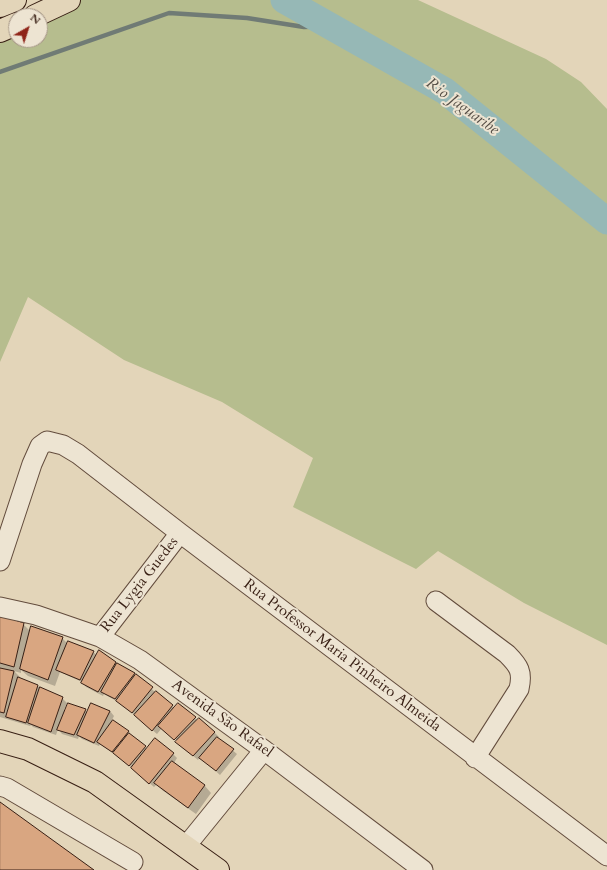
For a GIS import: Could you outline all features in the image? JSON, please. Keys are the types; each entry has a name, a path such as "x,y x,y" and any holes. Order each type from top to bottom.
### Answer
{"main road":[{"path":"0,6 15,0"},
{"path":"48,10 69,0"},
{"path":"0,741 28,749 95,782 218,870"}],"street":[{"name":"Rua Professor Maria Pinheiro Almeida","path":"0,561 32,464 40,446 47,441 63,445 78,454 475,758 607,856"},
{"name":"Rua Lygia Guedes","path":"100,637 180,533"},
{"path":"436,601 507,654 514,661 521,673 519,689 475,758"},
{"name":"Avenida São Rafael","path":"0,607 36,615 100,637 140,660 264,750 423,870"},
{"path":"186,846 264,750"},
{"path":"0,786 7,788 133,862"}],"green space":[{"path":"77,0 418,0 546,59 581,82 607,109 607,645 524,603 438,551 416,569 293,507 313,458 222,402 124,360 28,297 0,362 0,36 8,33 8,48 48,48 48,16"}],"building":[{"path":"0,615 24,623 14,667 0,663"},
{"path":"31,626 63,637 48,680 20,669"},
{"path":"68,641 94,651 80,680 56,670"},
{"path":"99,650 116,662 98,692 81,683"},
{"path":"117,663 135,673 115,699 101,692"},
{"path":"0,668 14,671 4,713 0,712"},
{"path":"136,674 153,687 132,713 116,701"},
{"path":"18,677 38,685 26,723 6,717"},
{"path":"40,687 63,697 51,732 28,723"},
{"path":"156,691 173,705 152,731 134,715"},
{"path":"68,703 86,709 74,735 57,730"},
{"path":"91,703 110,711 94,743 77,735"},
{"path":"178,703 196,717 174,740 158,726"},
{"path":"199,718 215,732 193,756 175,742"},
{"path":"113,720 129,731 112,752 97,742"},
{"path":"129,733 146,746 129,766 113,753"},
{"path":"217,737 234,749 216,771 199,758"},
{"path":"155,738 174,753 149,784 131,768"},
{"path":"172,761 205,785 188,808 154,783"},
{"path":"0,802 94,870 0,870"}],"waterway":[{"name":"Rio Jaguaribe","path":"284,0 445,91 607,221"},
{"path":"0,72 169,13 247,18 304,27 331,26"}]}
